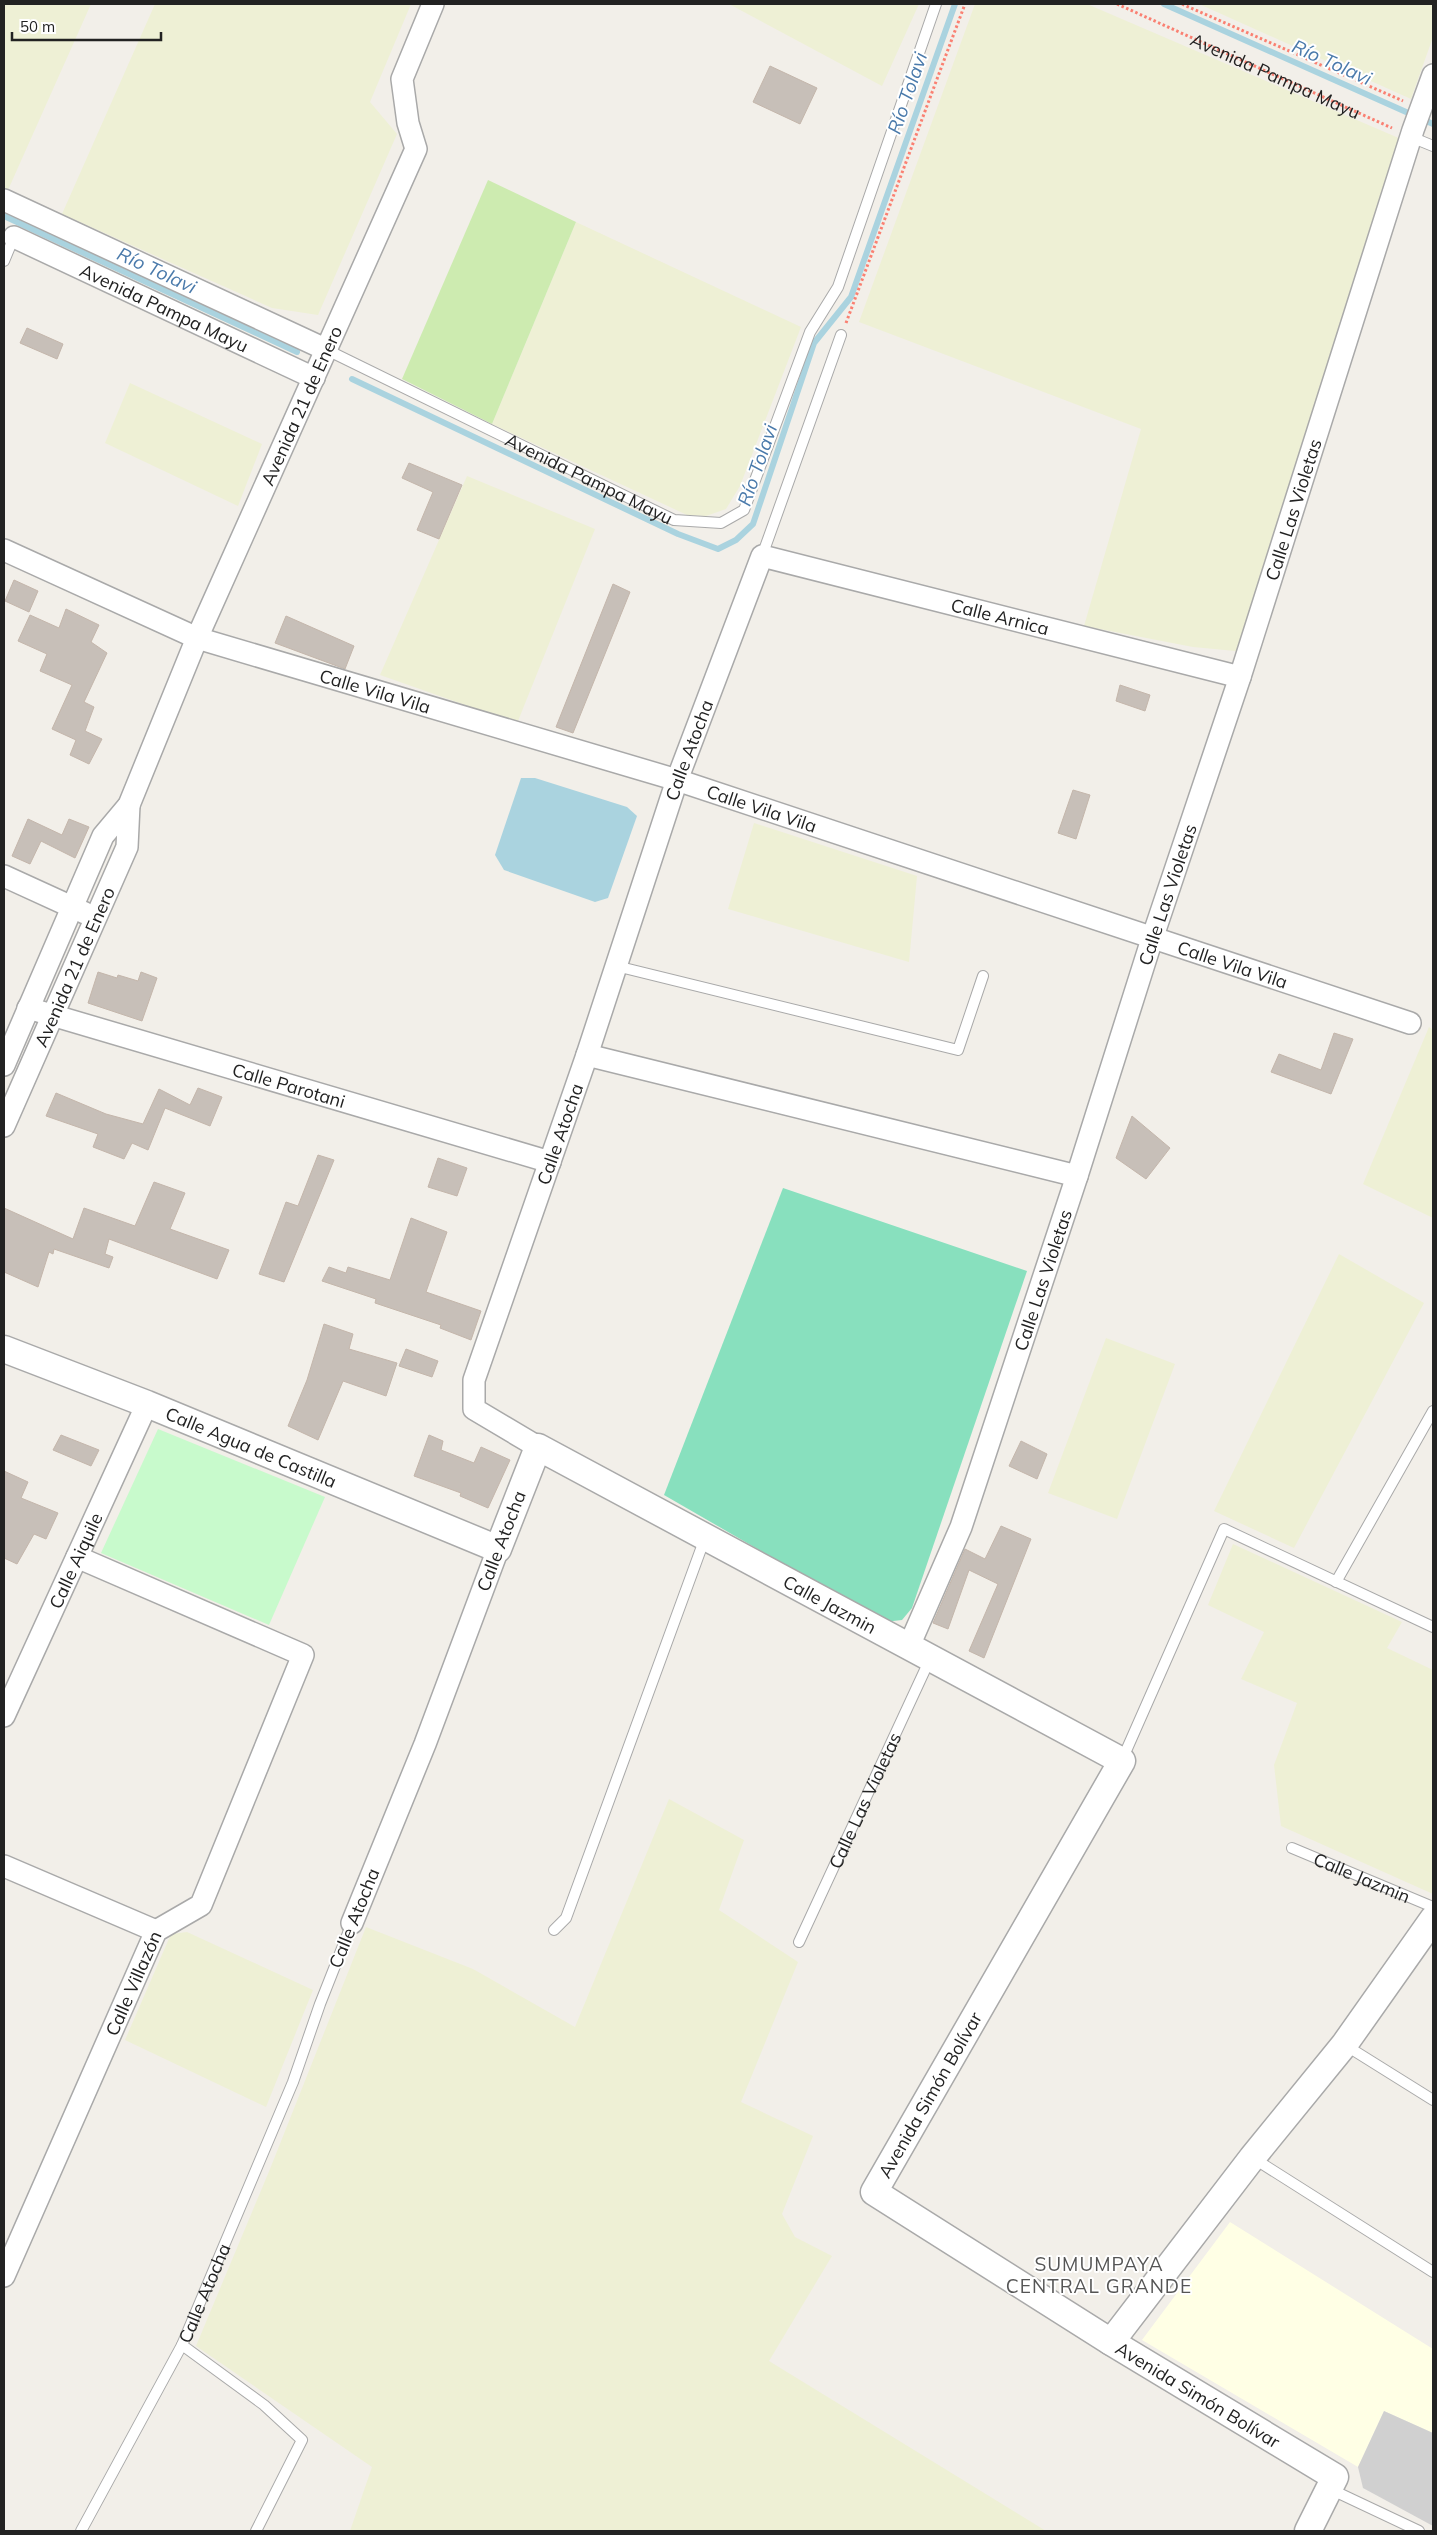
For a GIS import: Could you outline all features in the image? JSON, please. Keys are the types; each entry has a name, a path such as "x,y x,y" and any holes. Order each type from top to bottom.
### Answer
{"street":[{"name":"Avenida 21 de Enero","path":"4,1065 103,836 129,805 198,638 416,149 408,123 402,80 433,4"},
{"name":"Calle Las Violetas","path":"919,1652 1077,1176 1152,939 1240,677 1412,133 1427,111 1433,75"},
{"name":"Avenida Pampa Mayu","path":"4,200 327,350"},
{"name":"Avenida Pampa Mayu","path":"14,237 314,378"},
{"name":"Calle Vila Vila","path":"4,550 198,638 677,780 1410,1023"},
{"name":"Calle Arnica","path":"762,556 1240,677"},
{"name":"Calle Atocha","path":"352,1923 425,1744 538,1447 474,1409 474,1380 587,1055 677,780 762,556"},
{"name":"Avenida 21 de Enero","path":"4,1126 127,847 129,805"},
{"path":"4,876 96,918"},
{"name":"Calle Parotani","path":"28,1008 550,1162"},
{"path":"587,1055 1077,1176"},
{"name":"Calle Agua de Castilla","path":"4,1349 147,1404 498,1549"},
{"name":"Calle Aiquile","path":"4,1716 147,1404"},
{"name":"Calle Jazmin","path":"538,1447 1122,1761"},
{"name":"Calle Villazón","path":"4,2276 156,1931 201,1905 303,1655 77,1557"},
{"name":"Avenida Simón Bolívar","path":"1122,1761 874,2192 1111,2342 1335,2477 1329,2488"},
{"path":"4,1866 156,1931"},
{"path":"1111,2342 1252,2158 1344,2045 1433,1919"},
{"path":"1308,2531 1329,2488"}],"lane":[{"name":"Avenida Pampa Mayu","path":"327,350 674,520 720,523 744,510 810,332 838,287 936,4"},
{"path":"1412,133 1433,146"},
{"path":"4,261 14,237"},
{"path":"762,556 841,335"},
{"path":"616,966 958,1050 983,976"},
{"path":"1336,1582 1433,1411"},
{"path":"1122,1761 1224,1529 1433,1627"},
{"path":"554,1930 566,1918 706,1537"},
{"name":"Calle Las Violetas","path":"799,1942 919,1652"},
{"name":"Calle Jazmin","path":"1292,1848 1433,1907"},
{"name":"Calle Atocha","path":"81,2531 182,2345 293,2082 320,2004 352,1923"},
{"path":"1344,2045 1433,2100"},
{"path":"1252,2158 1433,2272"},
{"path":"182,2345 264,2405 302,2440 256,2531"},
{"path":"1329,2488 1419,2531"}],"path":[{"path":"841,335 965,4"},
{"name":"Avenida Pampa Mayu","path":"1117,4 1412,133"},
{"name":"Avenida Pampa Mayu","path":"1182,4 1427,111"}],"shaded area":[{"path":"4,4 91,4 8,190 4,188"},
{"path":"155,4 411,4 370,102 397,134 318,315 272,308 62,214"},
{"path":"729,4 919,4 882,86"},
{"path":"975,4 1087,4 1401,139 1246,652 1193,647 1084,626 1141,429 859,322"},
{"path":"1199,4 1433,4 1433,37 1411,99"},
{"path":"576,222 801,327 740,486 726,509 706,516 687,515 492,424"},
{"path":"130,383 262,444 238,506 105,443"},
{"path":"467,476 595,529 518,721 471,707 380,675"},
{"path":"754,823 917,876 909,962 728,909"},
{"path":"1429,1027 1433,1030 1433,1218 1363,1184"},
{"path":"1339,1254 1424,1303 1294,1548 1214,1511"},
{"path":"1106,1338 1175,1364 1117,1519 1048,1493"},
{"path":"1233,1544 1402,1622 1387,1648 1433,1670 1433,1894 1281,1826 1274,1765 1297,1703 1241,1679 1264,1632 1208,1605"},
{"path":"669,1799 744,1840 719,1910 798,1962 741,2102 813,2136 782,2214 795,2237 832,2256 769,2361 1046,2531 350,2531 372,2467 196,2346 270,2169 366,1927 473,1969 575,2027"},
{"path":"187,1932 313,1990 266,2107 125,2040 171,1934"},
{"path":"1230,2222 1433,2349 1433,2433 1384,2411 1358,2467 1142,2340"},
{"path":"1384,2411 1433,2433 1433,2526 1363,2488 1358,2467"}],"green space":[{"path":"488,180 576,222 492,424 402,379"},
{"path":"783,1188 1027,1271 912,1608 902,1620 884,1622 664,1495"},
{"path":"158,1429 325,1497 269,1625 101,1553"}],"water":[{"path":"521,778 535,778 627,807 637,816 608,898 595,902 504,870 495,855"}],"building":[{"path":"770,66 817,88 800,124 753,102"},
{"path":"27,328 63,344 57,359 20,343"},
{"path":"409,463 462,485 439,539 417,530 433,492 402,478"},
{"path":"14,580 38,591 29,612 5,601"},
{"path":"613,584 630,592 573,733 556,727"},
{"path":"66,609 99,625 91,642 107,653 84,702 94,707 85,731 102,739 89,764 70,755 76,740 52,729 72,685 40,671 47,654 18,641 30,615 59,628"},
{"path":"286,616 354,646 345,669 275,643"},
{"path":"1120,685 1150,695 1145,711 1116,701"},
{"path":"1073,790 1090,795 1076,839 1058,833"},
{"path":"28,819 62,835 69,819 89,827 75,858 41,841 30,864 12,856"},
{"path":"98,972 117,978 118,975 138,981 141,972 157,978 142,1021 88,1003"},
{"path":"1334,1033 1353,1039 1331,1094 1271,1072 1279,1054 1321,1070"},
{"path":"198,1088 222,1097 210,1126 165,1108 148,1150 132,1143 124,1159 93,1147 98,1134 46,1116 56,1093 106,1114 143,1124 159,1089 190,1105"},
{"path":"1132,1116 1170,1148 1146,1179 1116,1158"},
{"path":"318,1155 334,1160 284,1282 259,1274 286,1202 298,1206"},
{"path":"438,1158 467,1168 457,1196 428,1187"},
{"path":"154,1182 185,1193 170,1229 229,1250 217,1279 109,1239 105,1254 113,1257 109,1268 54,1249 53,1254 49,1252 38,1287 4,1272 4,1208 73,1239 84,1208 135,1226"},
{"path":"411,1218 447,1232 426,1292 481,1311 471,1340 440,1328 441,1325 375,1303 376,1299 322,1281 329,1267 346,1273 348,1267 390,1280"},
{"path":"324,1324 353,1334 349,1349 397,1363 386,1396 343,1381 318,1440 288,1426 307,1380"},
{"path":"406,1349 438,1361 432,1377 399,1366"},
{"path":"61,1435 99,1450 91,1466 53,1450"},
{"path":"429,1435 443,1441 441,1450 474,1463 481,1447 510,1460 488,1508 460,1496 461,1493 414,1476"},
{"path":"1021,1441 1047,1454 1037,1479 1009,1466"},
{"path":"4,1471 28,1482 21,1498 58,1513 46,1539 34,1534 17,1564 4,1558"},
{"path":"1001,1526 1031,1539 984,1658 969,1651 998,1584 969,1570 948,1629 933,1623 965,1549 985,1559"}],"waterway":[{"name":"Río Tolavi","path":"352,379 678,534 718,549 736,540 753,524 814,343 851,297 955,4"},
{"name":"Río Tolavi","path":"1164,4 1433,124"},
{"name":"Río Tolavi","path":"4,216 297,352"}],"district":[{"name":"SUMUMPAYA CENTRAL GRANDE","path":"1099,2275"}]}
